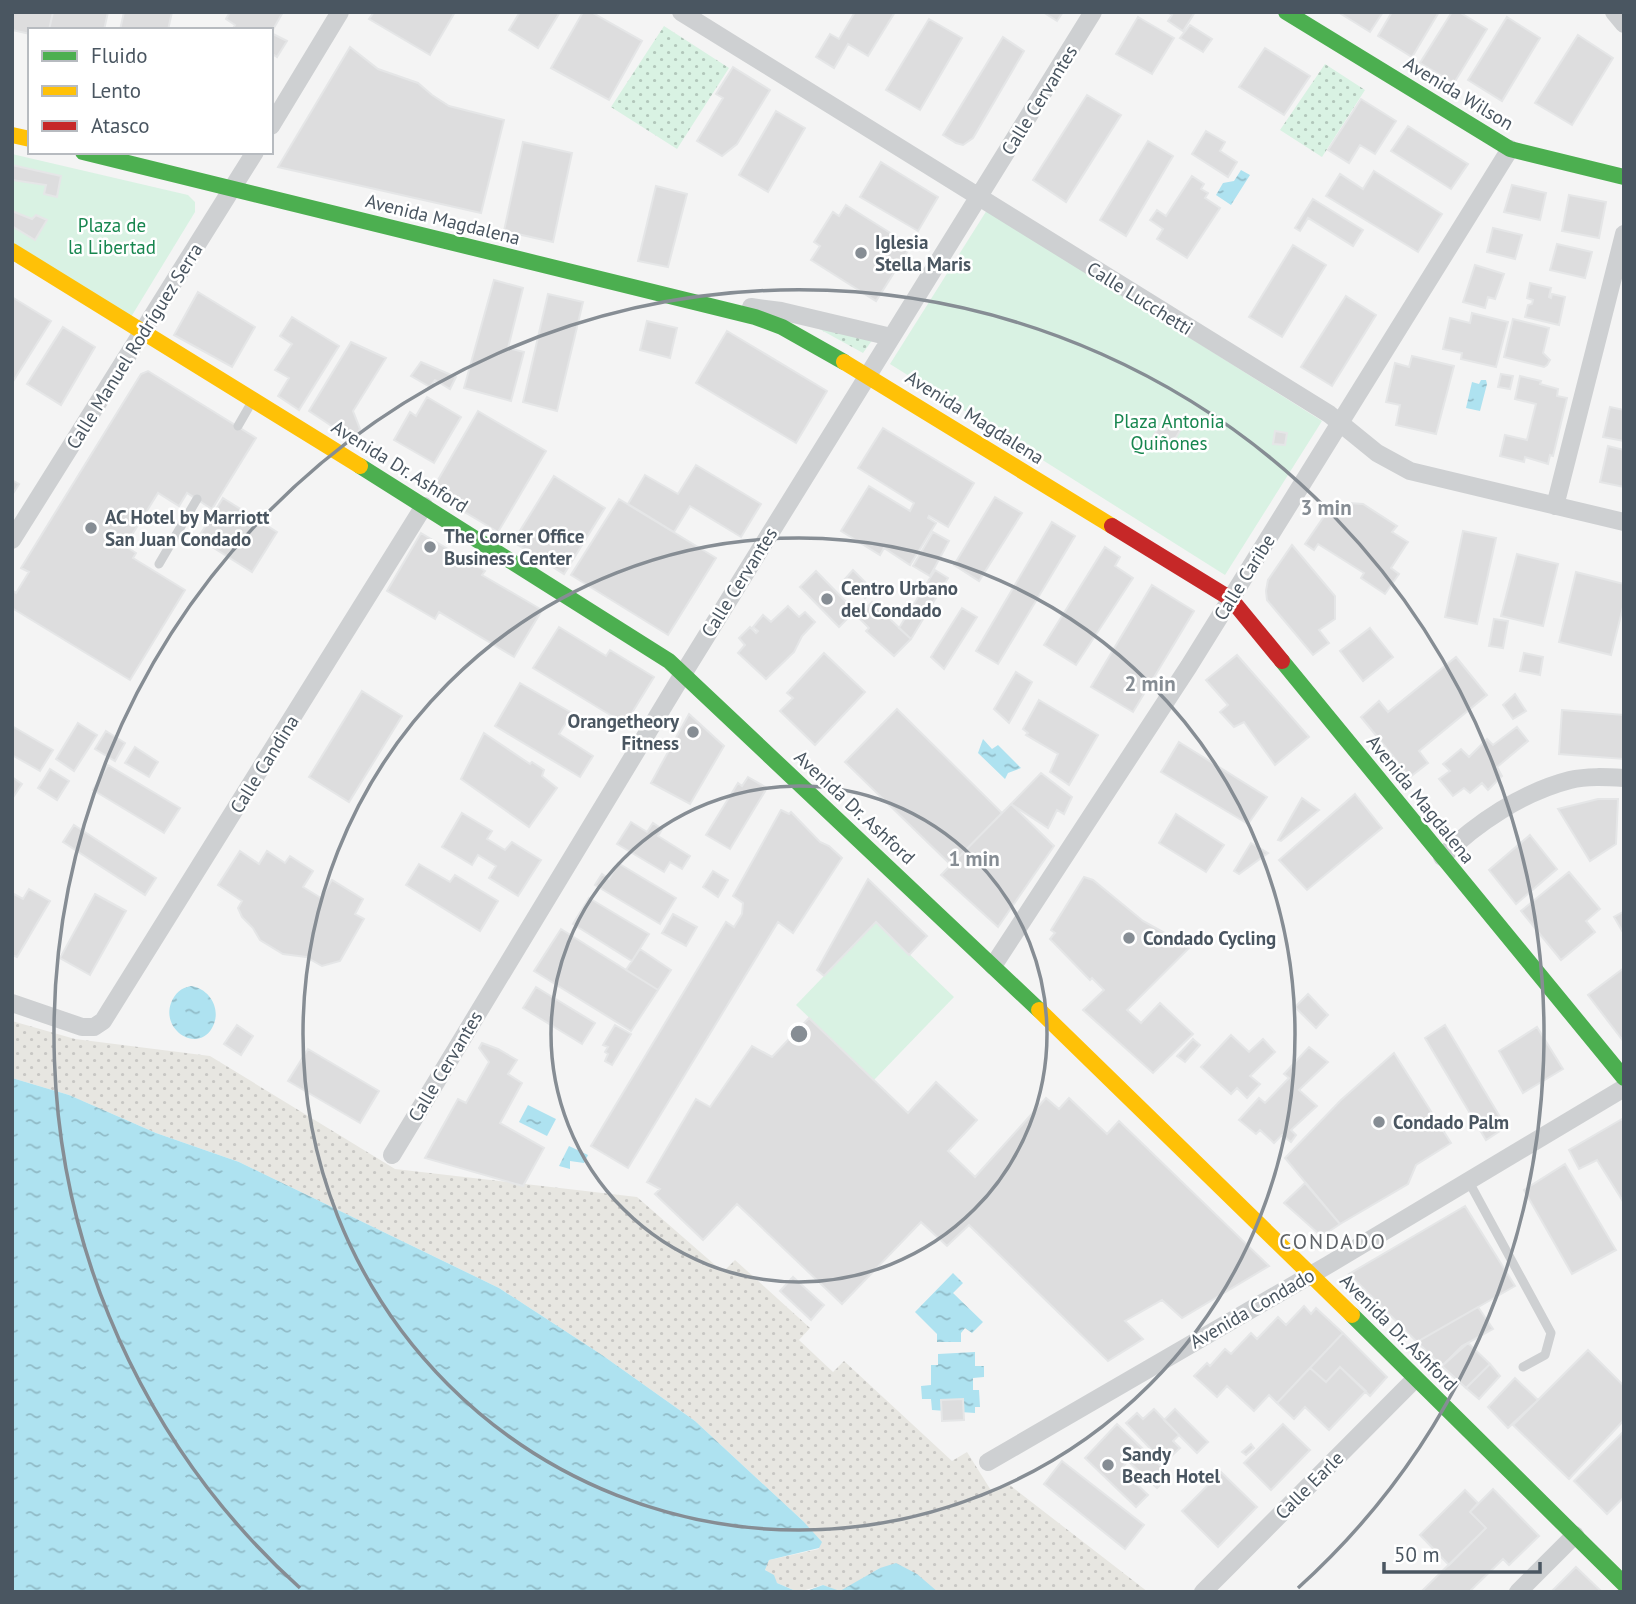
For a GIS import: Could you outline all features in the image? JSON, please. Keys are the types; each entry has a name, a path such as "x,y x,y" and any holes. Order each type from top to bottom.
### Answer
{"street":[{"path":"273,123 340,12"},
{"name":"Calle Lucchetti","path":"681,12 1317,407 1377,453 1410,471 1624,522"},
{"name":"Calle Cervantes","path":"392,1155 683,674 1093,12"},
{"name":"Avenida Wilson","path":"1286,12 1510,149 1624,177"},
{"path":"1614,12 1624,24"},
{"name":"Calle Caribe","path":"993,966 1231,599 1510,149"},
{"name":"Avenida Magdalena","path":"91,154 755,317 782,327 867,375 1231,599 1624,1078"},
{"name":"Calle Manuel Rodríguez Serra","path":"12,540 254,154"},
{"path":"1555,506 1624,234"},
{"name":"Avenida Dr. Ashford","path":"12,251 254,399 669,661 993,966 1311,1274 1624,1584"},
{"path":"729,311 742,307 781,311 891,337"},
{"name":"Calle Candina","path":"12,1003 82,1027 94,1027 103,1021 424,506"},
{"path":"1442,857 1499,811 1539,792 1572,780 1624,778"},
{"name":"Avenida Condado","path":"988,1462 1469,1182 1624,1088"},
{"name":"Calle Earle","path":"1203,1592 1415,1379"},
{"path":"1518,1592 1575,1535"}],"lane":[{"path":"238,426 254,399"},
{"path":"159,564 197,499"},
{"path":"1469,1182 1551,1333 1545,1355 1523,1367"}],"green space":[{"path":"664,26 729,68 677,149 611,107"},
{"path":"1325,64 1365,90 1322,157 1280,130"},
{"name":"Plaza de la Libertad","path":"12,154 188,195 195,202 195,212 131,317 12,242"},
{"name":"Plaza Antonia Quiñones","path":"987,210 1322,421 1225,575 890,364"},
{"path":"803,320 873,339 863,353"},
{"path":"876,922 954,997 874,1080 796,1005"}],"sand":[{"path":"12,1021 75,1039 210,1056 395,1169 637,1197 723,1272 735,1260 810,1328 799,1340 833,1372 844,1361 952,1461 967,1452 992,1492 1007,1483 1148,1592 938,1592 880,1568 840,1592 823,1585 798,1592 777,1583 765,1569 769,1560 819,1549 803,1521 695,1421 602,1355 499,1288 239,1162 156,1133 69,1095 12,1078"}],"water":[{"path":"1241,170 1250,175 1231,205 1216,195 1223,183 1234,181"},
{"path":"1481,380 1486,380 1487,384 1480,411 1466,408 1472,382 1479,384"},
{"path":"983,739 992,749 998,745 1021,768 1008,773 1005,779 978,753"},
{"path":"191,986 209,996 216,1015 212,1028 198,1039 182,1035 176,1030 169,1013 176,994"},
{"path":"12,1078 69,1095 156,1133 239,1162 499,1288 602,1355 695,1421 822,1542 819,1548 769,1560 765,1570 774,1575 777,1583 798,1592 12,1592"},
{"path":"528,1105 556,1119 547,1136 519,1122"},
{"path":"569,1146 588,1155 584,1163 570,1161 570,1169 559,1166"},
{"path":"953,1273 963,1283 953,1293 983,1322 972,1333 965,1328 961,1333 961,1342 937,1342 937,1334 915,1312"},
{"path":"975,1352 975,1366 984,1366 984,1377 973,1378 973,1390 979,1390 980,1407 975,1407 975,1413 932,1410 931,1399 922,1399 921,1386 931,1385 931,1365 938,1365 938,1354"},
{"path":"896,1563 917,1574 938,1592 804,1592 823,1585 840,1591 880,1568"}],"building":[{"path":"12,12 53,12 49,28 28,28 28,34 12,30"},
{"path":"53,12 108,12 104,28 49,28"},
{"path":"124,12 172,12 168,28 120,28"},
{"path":"230,12 283,12 273,30 233,28 235,25 226,19"},
{"path":"374,12 455,12 430,55 369,19"},
{"path":"520,12 560,12 538,48 509,30"},
{"path":"583,12 591,12 642,41 609,100 551,68"},
{"path":"855,12 895,12 868,56 848,44 834,68 816,57 830,34 839,39"},
{"path":"1043,12 1063,12 1057,21"},
{"path":"1167,12 1195,12 1183,31 1168,21 1172,15"},
{"path":"1338,12 1383,12 1370,32"},
{"path":"1392,12 1439,12 1412,57 1378,36"},
{"path":"1452,12 1459,12 1487,29 1454,83 1420,63"},
{"path":"1138,17 1174,38 1152,74 1116,54"},
{"path":"1507,17 1540,38 1502,101 1468,80"},
{"path":"929,19 962,38 920,110 886,90"},
{"path":"1190,25 1212,39 1203,52 1180,38"},
{"path":"273,34 287,41 277,57 273,54"},
{"path":"1578,35 1613,58 1572,125 1535,103"},
{"path":"1003,37 1024,51 973,138 963,145 956,143 943,135"},
{"path":"350,47 378,69 418,83 449,106 504,120 481,213 278,167"},
{"path":"1265,48 1310,76 1284,115 1239,87"},
{"path":"733,67 770,90 737,144 722,156 697,141 723,98 716,94"},
{"path":"1087,95 1121,115 1066,202 1033,180"},
{"path":"1361,99 1396,121 1375,154 1360,145 1349,163 1328,150"},
{"path":"776,111 805,128 768,192 739,175"},
{"path":"1408,126 1468,164 1451,189 1391,151"},
{"path":"1206,131 1225,142 1220,151 1237,162 1228,177 1192,154"},
{"path":"1148,141 1173,156 1126,236 1100,220"},
{"path":"523,142 572,153 553,242 504,231"},
{"path":"881,162 938,197 918,231 860,197"},
{"path":"12,165 61,176 57,197 44,194 46,185 12,180"},
{"path":"1374,171 1442,214 1418,252 1326,196 1340,174 1363,189"},
{"path":"1192,176 1204,184 1201,189 1208,193 1205,198 1220,208 1187,258 1157,239 1163,229 1150,220 1157,210 1166,216"},
{"path":"1512,185 1546,193 1540,220 1504,212"},
{"path":"656,186 687,194 668,267 638,261"},
{"path":"1569,195 1606,202 1599,238 1562,231"},
{"path":"1313,199 1363,230 1353,246 1308,218 1300,231 1295,228"},
{"name":"Iglesia Stella Maris","path":"846,205 911,246 876,301 811,260 820,246 814,242 833,212 839,216"},
{"path":"12,211 32,219 36,215 47,220 35,240 12,226"},
{"path":"1493,228 1522,235 1515,259 1487,252"},
{"path":"1557,244 1592,252 1585,278 1550,270"},
{"path":"1293,245 1326,265 1282,337 1249,317"},
{"path":"1475,265 1504,274 1495,299 1488,297 1485,308 1463,302"},
{"path":"494,280 523,288 508,348 524,352 511,401 464,388"},
{"path":"1530,283 1551,288 1551,298 1552,294 1565,297 1559,325 1525,317 1528,305 1532,304 1533,300 1527,298"},
{"path":"198,292 255,327 232,367 174,335"},
{"path":"548,294 583,302 557,411 523,402"},
{"path":"1346,296 1376,315 1332,386 1301,367"},
{"path":"12,297 51,321 12,383"},
{"path":"1472,313 1508,322 1496,367 1461,359 1462,353 1443,349 1450,318 1470,323"},
{"path":"292,317 339,346 299,410 278,396 289,378 275,370 292,344 280,336"},
{"path":"1513,319 1549,328 1543,353 1550,360 1547,365 1544,367 1504,357"},
{"path":"647,321 677,328 670,358 640,350"},
{"path":"63,327 95,347 61,405 27,384"},
{"path":"727,331 827,391 796,443 696,383"},
{"path":"351,342 386,358 353,411 360,429 353,440 309,411"},
{"path":"1412,356 1454,366 1436,434 1396,425 1400,405 1386,402 1395,363 1409,367"},
{"path":"421,362 456,377 450,389 435,380 430,387 411,376"},
{"name":"AC Hotel by Marriott San Juan Condado","path":"148,371 256,438 212,509 187,493 179,506 158,493 125,546 136,553 133,558 185,590 130,680 12,608 12,590 16,593 29,572 21,568 141,374"},
{"path":"1501,374 1513,376 1510,389 1498,387"},
{"path":"1520,376 1541,381 1540,384 1558,389 1557,396 1567,398 1553,456 1550,455 1548,464 1525,457 1524,462 1500,456 1505,435 1527,440 1536,404 1515,399"},
{"path":"935,393 954,406 950,411 932,399"},
{"path":"427,397 461,417 434,463 394,440 410,412 416,416"},
{"path":"1610,407 1624,410 1624,441 1603,437"},
{"path":"478,411 546,451 498,532 431,492"},
{"path":"1167,414 1184,424 1169,449 1152,438"},
{"path":"883,428 974,483 948,527 929,516 928,518 936,523 910,565 884,548 880,555 841,531 869,486 910,511 914,503 858,468"},
{"path":"1275,431 1287,433 1285,445 1273,444"},
{"path":"1608,446 1624,450 1624,487 1600,482"},
{"path":"696,465 761,504 741,537 690,506 674,532 628,504 645,475 678,494"},
{"path":"554,476 605,508 564,574 513,542"},
{"path":"12,480 19,484 12,495"},
{"path":"995,497 1022,513 979,581 954,565"},
{"path":"223,498 277,532 252,572 198,538"},
{"path":"619,499 716,558 668,635 571,575"},
{"path":"1334,502 1363,504 1397,526 1392,532 1408,542 1391,568 1399,574 1385,594 1361,578 1364,573 1318,544 1314,550 1305,544"},
{"path":"1052,522 1075,536 998,664 976,651"},
{"path":"1463,531 1496,538 1477,624 1445,617"},
{"path":"933,532 949,541 930,576 913,566"},
{"path":"421,533 485,571 482,575 542,610 514,657 439,612 435,619 387,591"},
{"path":"1292,545 1335,596 1335,619 1319,630 1329,643 1313,655 1267,600 1268,580"},
{"path":"1105,547 1120,557 1115,566 1133,578 1076,665 1044,645"},
{"path":"1517,554 1558,564 1543,626 1501,616"},
{"path":"853,570 873,590 865,598 845,579"},
{"path":"935,570 948,578 911,639 899,628"},
{"name":"Centro Urbano del Condado","path":"816,571 855,611 839,627 800,587"},
{"path":"1576,572 1624,584 1624,603 1611,655 1559,642"},
{"path":"1152,585 1194,611 1133,712 1091,687"},
{"path":"872,602 911,639 894,656 866,631 869,628 858,617"},
{"path":"788,606 799,617 805,612 815,622 802,636 794,652 766,679 738,653 745,645 739,638 750,627 756,633 758,631 753,627 763,615 771,622"},
{"path":"962,608 977,617 944,669 931,657"},
{"path":"1494,619 1508,621 1503,648 1489,646"},
{"path":"559,627 606,656 610,650 654,677 625,724 533,668"},
{"path":"1370,628 1393,657 1363,681 1340,651"},
{"path":"824,653 865,692 815,745 780,711 793,698 787,693"},
{"path":"1524,653 1543,657 1540,675 1520,671"},
{"path":"1237,655 1309,737 1275,765 1244,722 1234,727 1220,712 1228,705 1206,680"},
{"path":"1456,657 1487,695 1419,751 1428,763 1410,777 1361,717 1379,701 1388,712"},
{"path":"1016,672 1032,682 1009,723 994,709"},
{"path":"520,683 572,713 559,734 593,756 580,777 495,726"},
{"path":"362,691 402,716 349,802 309,777"},
{"path":"1515,694 1526,711 1513,719 1503,705"},
{"path":"1039,700 1098,735 1069,785 1050,772 1058,754 1026,735 1028,733 1023,729"},
{"path":"897,709 1002,813 951,865 845,762"},
{"path":"1562,710 1624,715 1624,759 1559,754"},
{"path":"689,714 724,746 690,804 651,783"},
{"path":"78,723 97,735 74,771 56,759"},
{"path":"12,726 53,750 40,771 12,755"},
{"path":"1517,727 1528,741 1497,767 1502,776 1488,790 1482,783 1470,793 1464,788 1453,796 1439,779 1450,771 1443,764 1461,749 1469,757 1487,739 1493,745"},
{"path":"106,731 125,743 115,761 95,749"},
{"path":"484,733 530,764 532,762 544,770 542,776 557,788 529,827 461,779"},
{"path":"1179,742 1267,797 1248,824 1161,772"},
{"path":"135,747 158,762 149,777 125,763"},
{"path":"108,765 180,808 164,833 93,790"},
{"path":"50,769 69,781 57,800 38,788"},
{"path":"1041,773 1072,797 1064,814 1057,810 1048,828 1011,804"},
{"path":"12,777 22,784 12,799"},
{"path":"748,777 767,788 730,849 706,835 738,783 742,786"},
{"path":"1355,794 1382,828 1307,890 1279,860"},
{"path":"1302,798 1319,810 1281,841 1278,840"},
{"path":"1598,799 1618,799 1616,844 1590,861 1558,809"},
{"path":"1011,804 1054,846 998,927 941,875"},
{"path":"781,810 789,814 791,812 820,842 842,858 793,933 778,922 628,1168 591,1146 726,922 734,927 742,914 743,903 733,896"},
{"path":"462,813 492,831 487,839 505,850 512,842 541,860 518,896 489,878 496,866 478,855 472,865 442,847"},
{"path":"1176,814 1224,845 1206,872 1159,843"},
{"path":"631,822 647,832 653,823 662,829 658,836 690,856 682,869 670,862 664,872 617,844"},
{"path":"74,825 156,878 145,895 63,842"},
{"path":"1530,835 1557,869 1516,904 1489,870"},
{"path":"1251,843 1268,853 1239,874 1234,871"},
{"path":"240,851 259,864 267,851 285,863 290,856 313,871 303,887 321,898 332,880 363,899 355,914 364,919 340,961 322,966 306,957 283,954 260,940 242,917 238,908 242,901 218,885"},
{"path":"618,863 676,898 660,924 595,885 602,874 609,879"},
{"path":"419,864 450,882 455,875 498,901 480,931 406,885"},
{"path":"713,871 728,880 718,897 703,887"},
{"path":"1569,872 1600,909 1586,921 1595,932 1561,960 1521,911"},
{"path":"1084,877 1093,880 1143,921 1190,947 1127,1010 1141,1023 1160,1003 1193,1034 1153,1073 1083,1010 1104,990 1092,978 1090,980 1050,939 1055,933 1051,930"},
{"path":"868,879 927,936 909,955 876,922 824,976 817,970"},
{"path":"29,889 50,901 17,957 12,955 12,893 23,899"},
{"path":"95,894 126,911 90,975 60,958"},
{"path":"589,898 649,934 632,961 573,924"},
{"path":"1624,913 1624,934 1614,917"},
{"path":"673,914 697,927 686,946 662,933"},
{"path":"561,929 658,990 631,1031 534,971"},
{"path":"640,949 671,970 658,990 626,970"},
{"path":"1624,968 1624,1042 1588,995"},
{"path":"536,987 595,1023 582,1044 523,1008"},
{"path":"1308,994 1328,1015 1316,1028 1295,1007"},
{"path":"809,1018 908,1113 936,1082 977,1120 948,1151 975,1177 1046,1098 1059,1109 1069,1098 1107,1134 1119,1121 1269,1266 1182,1318 1162,1300 1125,1321 1143,1339 1108,1361 969,1225 947,1246 921,1222 842,1304 737,1204 703,1240 655,1194 660,1189 647,1182 696,1099 710,1107 752,1046 772,1057"},
{"path":"237,1025 253,1036 241,1055 224,1044"},
{"path":"615,1025 631,1034 612,1065 605,1061 608,1047 603,1045"},
{"path":"1445,1025 1506,1127 1486,1140 1425,1038"},
{"path":"1537,1027 1563,1069 1523,1093 1499,1051"},
{"path":"1231,1035 1249,1052 1263,1039 1275,1052 1250,1076 1260,1084 1247,1098 1237,1088 1231,1094 1201,1067"},
{"path":"1193,1039 1200,1045 1185,1062 1177,1056"},
{"path":"482,1043 517,1060 508,1074 522,1083 500,1123 544,1148 523,1186 425,1158 458,1099 466,1103 489,1062 479,1048"},
{"path":"1309,1047 1328,1062 1299,1090 1317,1106 1291,1130 1296,1135 1291,1142 1282,1135 1274,1143 1260,1130 1256,1134 1239,1120 1259,1098 1265,1103 1289,1078 1284,1074"},
{"path":"308,1049 379,1091 360,1123 288,1081"},
{"name":"Condado Palm","path":"1394,1053 1451,1143 1416,1165 1408,1184 1340,1224 1285,1158 1341,1100"},
{"path":"1622,1119 1624,1203 1597,1160 1579,1169 1569,1150"},
{"path":"1565,1164 1616,1250 1572,1274 1524,1190"},
{"path":"1305,1183 1340,1224 1328,1232 1319,1234 1284,1203"},
{"path":"1465,1206 1515,1286 1417,1342 1349,1274"},
{"path":"793,1277 824,1305 811,1320 780,1291"},
{"path":"1304,1306 1311,1314 1316,1308 1343,1333 1277,1403 1269,1395 1254,1411 1227,1386 1217,1397 1194,1376 1207,1363 1210,1366 1225,1349 1231,1354 1251,1333 1257,1339 1278,1317 1286,1325"},
{"path":"1478,1307 1493,1329 1462,1346 1442,1366 1417,1342"},
{"path":"1343,1333 1387,1377 1370,1396 1340,1367 1326,1382 1310,1368"},
{"path":"1468,1343 1490,1364 1466,1388 1442,1366"},
{"path":"1588,1350 1624,1386 1624,1420 1569,1479 1513,1425"},
{"path":"1490,1364 1500,1376 1479,1399 1466,1388"},
{"path":"1340,1367 1366,1391 1329,1430 1305,1407 1294,1419 1277,1403 1310,1368 1326,1382"},
{"path":"1515,1378 1538,1400 1508,1428 1488,1407"},
{"path":"963,1399 964,1420 942,1421 941,1400"},
{"path":"1154,1409 1179,1435 1173,1441 1180,1448 1164,1463 1126,1423 1137,1413 1143,1419"},
{"path":"1175,1409 1208,1442 1197,1453 1164,1420"},
{"name":"Sandy Beach Hotel","path":"1117,1424 1170,1475 1157,1488 1128,1461 1121,1469 1148,1495 1136,1507 1085,1458"},
{"path":"1283,1424 1310,1450 1271,1490 1244,1463"},
{"path":"1624,1431 1624,1497 1607,1514 1574,1481"},
{"path":"1251,1444 1254,1448 1246,1455 1242,1452"},
{"path":"1062,1461 1144,1525 1125,1549 1044,1484"},
{"path":"1221,1472 1257,1507 1218,1547 1182,1511"},
{"path":"1493,1489 1539,1536 1509,1565 1503,1559 1469,1592 1421,1592 1486,1528 1470,1512"},
{"path":"1465,1490 1478,1503 1470,1512 1486,1528 1449,1565 1420,1535"},
{"path":"1576,1567 1602,1592 1551,1592"}],"traffic: fast":[{"path":"1286,12 1510,149 1624,177"},
{"path":"91,154 755,317 782,327 844,362"},
{"path":"360,466 669,661 1039,1010"},
{"path":"1282,661 1624,1078"},
{"path":"1352,1315 1624,1584"}],"traffic: slow":[{"path":"12,135 28,139"},
{"path":"12,251 360,466"},
{"path":"844,362 1112,526"},
{"path":"1039,1010 1352,1315"}],"traffic: jam":[{"path":"1112,526 1231,599 1282,661"}],"place":[{"name":"Iglesia Stella Maris","path":"861,253"},
{"name":"AC Hotel by Marriott San Juan Condado","path":"91,528"},
{"name":"The Corner Office Business Center","path":"430,547"},
{"name":"Centro Urbano del Condado","path":"827,599"},
{"name":"Orangetheory Fitness","path":"693,732"},
{"name":"Condado Cycling","path":"1129,938"},
{"name":"Condado Palm","path":"1379,1122"},
{"name":"Sandy Beach Hotel","path":"1108,1465"}],"district":[{"name":"CONDADO","path":"1333,1242"}]}
